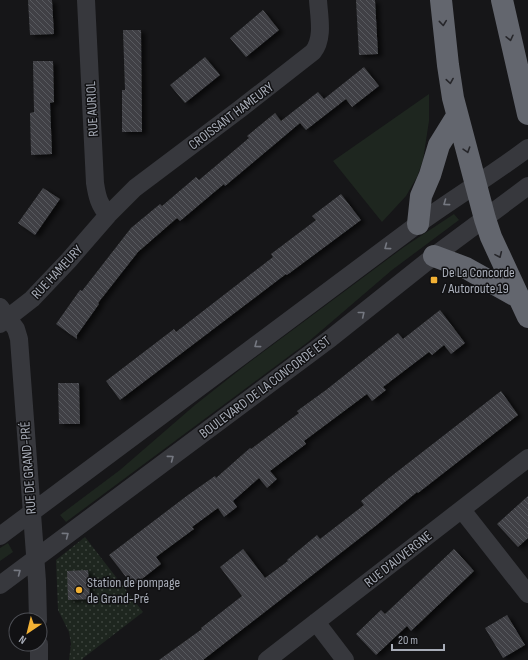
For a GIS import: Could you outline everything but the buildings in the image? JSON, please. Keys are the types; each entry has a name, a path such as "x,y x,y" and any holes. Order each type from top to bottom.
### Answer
{"highway":[{"path":"441,0 448,65 457,116 485,219 491,237 528,317"},
{"path":"502,0 528,114"},
{"path":"418,224 421,196 430,175 439,145 457,116"},
{"path":"434,256 466,268 518,297"}],"street":[{"name":"RUE AURIOL","path":"86,0 95,184 99,202 108,215"},
{"name":"CROISSANT HAMEURY","path":"108,215 135,188 313,52 320,39 318,0"},
{"path":"0,536 418,224 528,148"},
{"name":"BOULEVARD DE LA CONCORDE EST","path":"0,585 332,338 434,256 528,186"},
{"name":"RUE HAMEURY","path":"3,316 32,299 89,238 108,215"},
{"name":"RUE DE GRAND-PRÉ","path":"3,316 16,329 19,339 38,612"},
{"name":"RUE D'AUVERGNE","path":"267,660 528,458"},
{"path":"462,510 528,594"},
{"path":"316,622 345,660"}],"shaded area":[{"path":"429,94 429,121 423,160 417,177 406,196 382,222 333,161"},
{"path":"454,214 459,220 392,270 308,342 66,522 60,515 120,470 195,405 247,364 404,247"},
{"path":"85,537 143,612 82,659 83,660 69,660 71,644 69,632 58,610 56,560"},
{"path":"8,543 13,552 0,561 0,548"}],"place":[{"name":"De La Concorde / Autoroute 19","path":"434,280"},
{"name":"Station de pompage de Grand-Pré","path":"79,590"}]}
